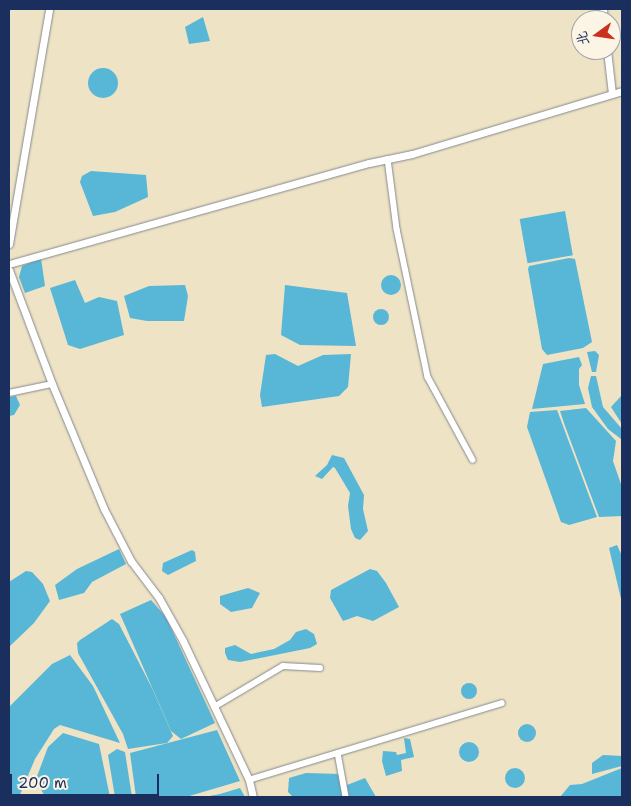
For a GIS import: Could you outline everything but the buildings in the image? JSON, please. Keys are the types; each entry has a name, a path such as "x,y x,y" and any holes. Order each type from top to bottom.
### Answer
{"street":[{"path":"9,244 49,9"},
{"path":"608,60 612,94"},
{"path":"9,264 388,159 622,90"},
{"path":"388,159 397,229 428,377 473,460"},
{"path":"9,270 52,384 104,509 132,561 175,626 249,780 253,797"},
{"path":"9,393 52,384"},
{"path":"214,707 283,666 320,668"},
{"path":"249,780 502,703"},
{"path":"338,753 346,797"}],"water":[{"path":"203,17 210,41 189,44 185,27"},
{"path":"103,68 109,69 117,77 117,89 109,97 103,98 97,97 89,89 88,83 89,77 97,69"},
{"path":"91,171 146,175 148,197 115,212 93,216 80,182 82,176"},
{"path":"565,211 573,255 528,263 520,219"},
{"path":"41,258 45,286 25,293 19,277 22,266"},
{"path":"569,258 575,259 592,342 583,348 547,355 542,349 528,269 529,266"},
{"path":"391,275 398,278 401,285 398,292 391,295 384,292 381,285 384,278"},
{"path":"75,280 85,303 99,297 117,301 124,335 80,349 68,345 50,288"},
{"path":"185,285 188,296 184,321 147,321 130,318 124,296 149,286"},
{"path":"285,285 347,293 356,346 300,345 281,335"},
{"path":"378,309 384,309 389,314 387,323 378,325 373,320 373,314"},
{"path":"595,351 599,355 596,372 592,372 587,352"},
{"path":"275,354 298,366 323,355 351,354 348,387 339,396 262,407 260,395 266,355"},
{"path":"579,357 582,365 579,369 579,385 585,404 532,409 543,364"},
{"path":"591,376 596,376 603,407 622,429 621,439 608,429 592,407 588,388"},
{"path":"622,395 622,424 611,407"},
{"path":"16,396 20,405 14,415 9,416 9,397"},
{"path":"586,408 616,441 613,461 622,487 622,516 599,517 560,411"},
{"path":"557,410 597,517 569,525 561,522 527,427 530,412"},
{"path":"332,455 344,458 364,495 363,509 368,531 360,540 355,538 351,529 348,506 350,493 335,468 333,467 322,479 315,476 327,465"},
{"path":"617,545 622,556 622,603 609,548"},
{"path":"119,549 126,564 92,582 84,593 59,600 55,585 77,569"},
{"path":"192,550 195,552 196,561 168,575 162,571 163,563"},
{"path":"370,569 377,571 399,607 373,621 357,616 343,621 330,598 331,590"},
{"path":"26,571 32,572 43,584 50,601 34,623 9,647 9,582"},
{"path":"248,588 260,593 252,608 231,612 220,604 220,596"},
{"path":"151,600 166,617 215,723 181,739 171,731 120,614"},
{"path":"112,619 119,624 152,688 173,736 167,743 128,749 123,734 78,653 77,643 80,640"},
{"path":"306,629 314,634 317,644 310,648 240,662 228,660 225,653 225,648 235,645 251,654 274,649 290,640 296,632"},
{"path":"70,655 93,686 120,743 60,725 54,729 35,759 19,797 9,797 9,707 52,664"},
{"path":"469,683 477,691 469,699 461,691"},
{"path":"523,724 531,724 536,729 534,740 523,742 518,737 518,729"},
{"path":"217,730 240,781 186,797 136,797 130,753"},
{"path":"63,733 99,744 110,797 45,797 36,779 48,747"},
{"path":"404,738 410,739 414,757 401,760 402,771 386,776 382,761 383,751 396,752 397,755 406,753"},
{"path":"469,742 476,745 479,752 476,759 469,762 462,759 459,752 462,745"},
{"path":"117,749 125,752 132,797 115,797 108,755"},
{"path":"603,755 622,756 622,766 592,774 592,763"},
{"path":"515,768 522,771 525,778 522,785 515,788 508,785 505,778 508,771"},
{"path":"622,768 622,797 560,797 570,785 582,784"},
{"path":"306,773 340,774 344,797 293,797 288,792 289,778"},
{"path":"365,778 376,797 349,797 347,785"},
{"path":"240,788 245,797 204,797 220,794"}]}
